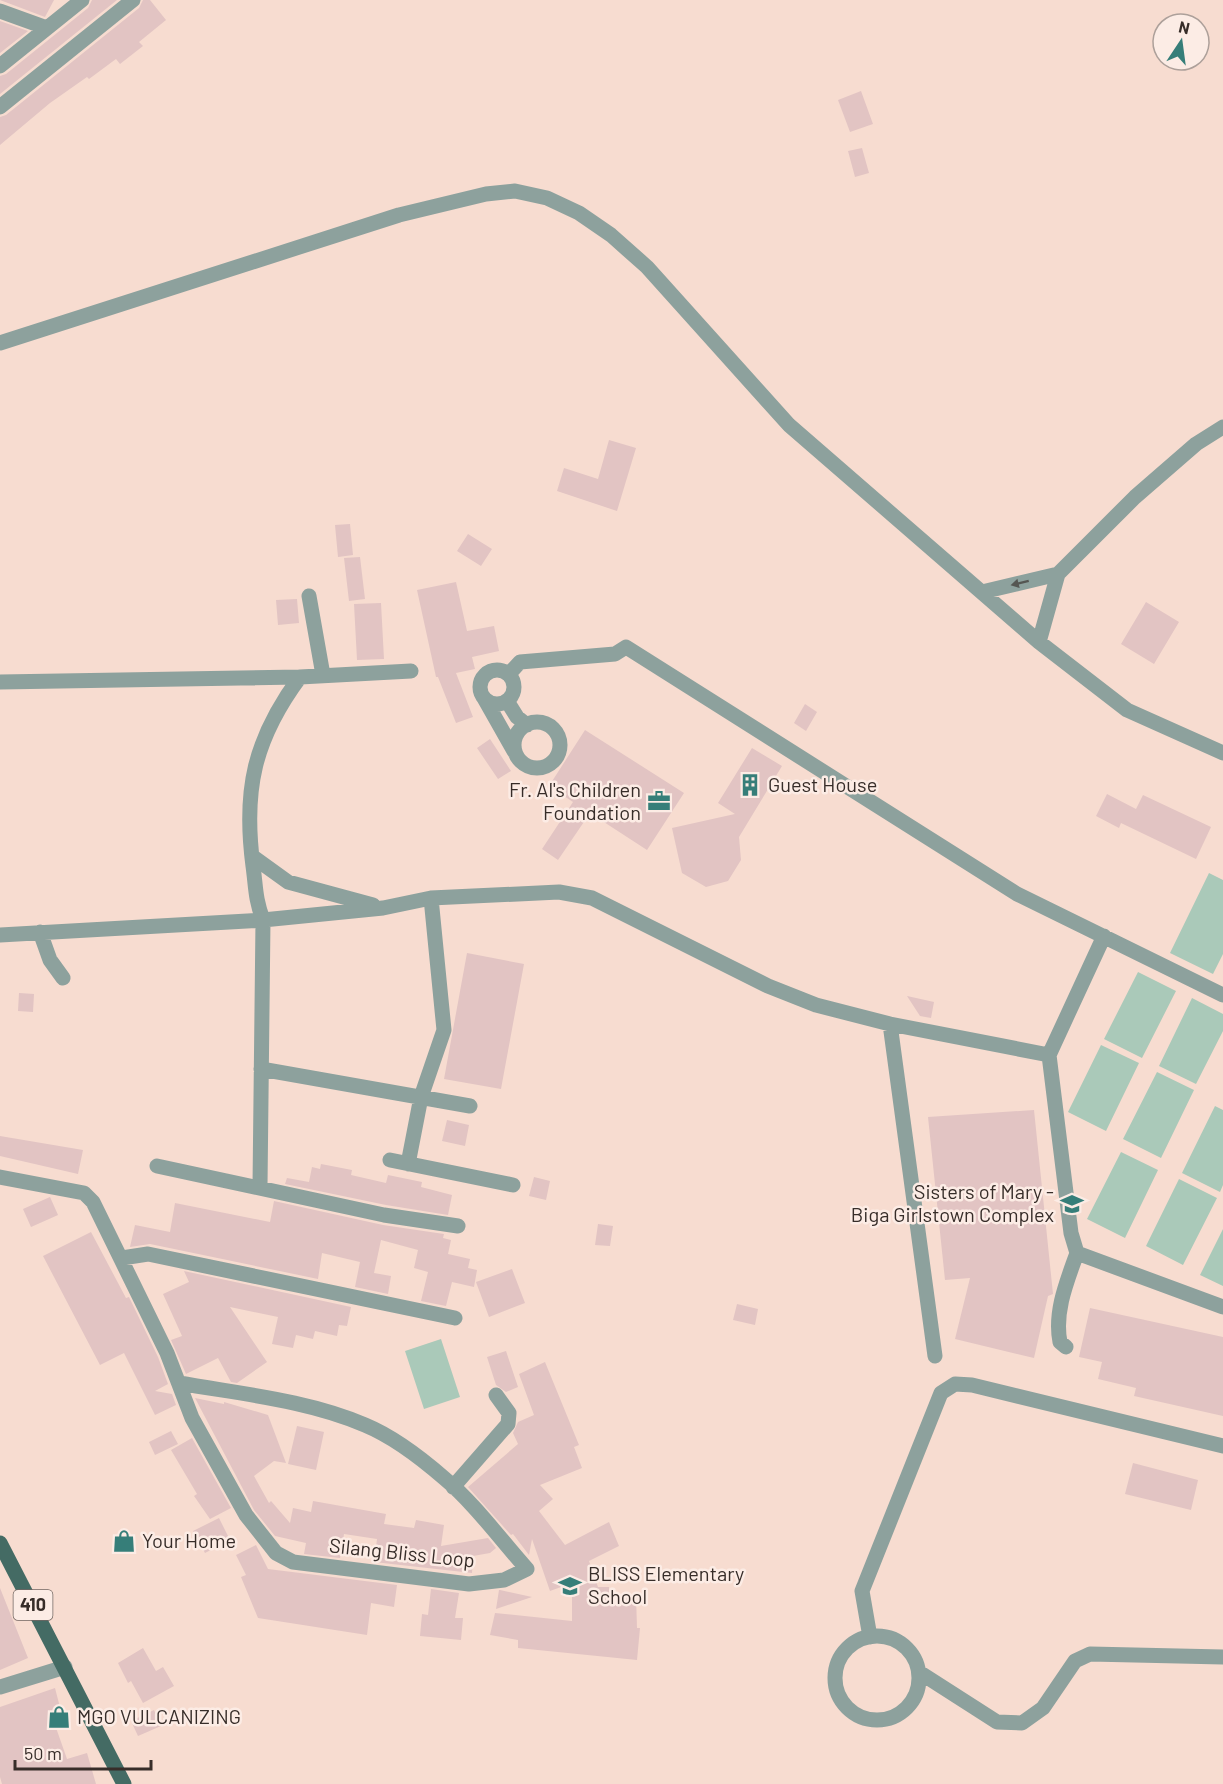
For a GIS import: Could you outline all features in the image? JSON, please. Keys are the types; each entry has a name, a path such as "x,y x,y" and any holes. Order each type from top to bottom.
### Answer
{"main road":[{"name":"410","path":"0,1543 124,1784"}],"street":[{"path":"1,66 82,0"},
{"path":"0,108 133,0"},
{"path":"0,11 47,28"},
{"path":"0,343 410,212 515,191 547,198 579,213 611,235 647,267 789,425 1039,642 1127,710 1223,753"},
{"path":"1039,642 1058,574 1135,497 1196,444 1223,427"},
{"path":"982,592 1058,574"},
{"path":"309,596 323,675"},
{"path":"509,674 520,663 615,654 626,647 1017,894 1223,995"},
{"path":"509,674 495,670 484,675 479,687 484,699 519,760 527,766 537,768 547,766 560,750 560,740 547,724 537,722 519,731 514,740 514,751"},
{"path":"0,682 300,677 411,671"},
{"path":"484,699 495,704 507,701 514,688 509,674"},
{"path":"260,1186 263,920 255,897 248,812 255,766 266,731 280,704 300,677"},
{"path":"507,701 517,717 527,725"},
{"path":"252,856 288,882 383,908"},
{"path":"0,935 263,920 383,908 431,898 548,892 592,898 768,986 816,1005 890,1024 1049,1055"},
{"path":"408,1164 421,1097 444,1030 431,898"},
{"path":"40,932 50,960 63,978"},
{"path":"1066,1347 1060,1342 1059,1323 1064,1289 1077,1253 1071,1233 1049,1055 1104,936"},
{"path":"890,1024 935,1356"},
{"path":"261,1069 470,1106"},
{"path":"390,1160 513,1185"},
{"path":"157,1166 260,1186 384,1215 458,1226"},
{"path":"0,1177 84,1193 93,1202 122,1258 179,1383"},
{"path":"1077,1253 1223,1307"},
{"path":"122,1258 148,1254 455,1318"},
{"name":"Silang Bliss Loop","path":"179,1383 286,1402 328,1412 367,1425 412,1452 453,1487 527,1569 504,1580 469,1584 293,1562 265,1542 246,1515 192,1418 179,1383"},
{"path":"870,1637 862,1591 941,1393 955,1384 972,1384 1223,1446"},
{"path":"453,1487 508,1424 508,1413 496,1395"},
{"path":"870,1637 892,1639 902,1645 910,1652 919,1672 916,1694 902,1712 883,1719 864,1718 854,1713 841,1700 836,1689 837,1666 850,1646 870,1637"},
{"path":"919,1672 997,1722 1022,1723 1043,1708 1075,1661 1090,1654 1223,1657"},
{"path":"0,1687 65,1667"}],"green space":[{"path":"1209,873 1223,880 1223,954 1213,974 1170,953"},
{"path":"1138,972 1176,991 1142,1058 1104,1039"},
{"path":"1192,998 1223,1014 1223,1031 1196,1084 1159,1066"},
{"path":"1101,1045 1139,1063 1106,1131 1068,1112"},
{"path":"1157,1072 1194,1090 1161,1158 1123,1139"},
{"path":"1215,1106 1223,1110 1223,1185 1220,1192 1182,1173"},
{"path":"1121,1152 1158,1170 1125,1238 1087,1219"},
{"path":"1179,1179 1217,1198 1183,1265 1146,1246"},
{"path":"1223,1229 1223,1286 1200,1275"},
{"path":"441,1339 460,1397 424,1409 405,1351"}],"building":[{"path":"0,0 54,0 45,17"},
{"path":"92,0 117,0 0,94 0,76 6,74 88,8"},
{"path":"143,0 150,0 166,20 139,42 143,46 120,64 116,59 89,79 87,77 50,103 0,145 0,117 6,115 139,8"},
{"path":"0,21 28,31 0,53"},
{"path":"861,91 873,124 850,132 838,100"},
{"path":"862,148 869,173 855,177 848,151"},
{"path":"609,440 636,448 617,511 557,491 564,468 598,479"},
{"path":"350,524 353,555 338,557 335,525"},
{"path":"468,534 492,549 481,566 457,551"},
{"path":"360,557 365,599 349,601 344,558"},
{"path":"456,582 467,631 494,626 499,651 472,657 475,669 456,673 473,717 456,723 438,677 436,677 417,590"},
{"path":"297,599 299,623 278,625 276,600"},
{"path":"1146,602 1179,622 1154,664 1121,644"},
{"path":"381,603 384,659 357,660 354,604"},
{"path":"805,704 817,712 806,731 794,723"},
{"path":"585,730 684,793 647,850 590,813 558,860 542,849 573,802 549,786"},
{"path":"490,739 511,771 498,779 477,748"},
{"path":"752,748 782,766 739,837 741,860 728,881 706,887 682,873 672,828 735,814 718,803"},
{"path":"1107,794 1136,809 1143,795 1211,827 1196,859 1121,823 1119,828 1096,816"},
{"path":"467,953 524,964 501,1089 444,1079"},
{"path":"19,993 34,994 33,1012 18,1011"},
{"path":"907,996 934,1002 931,1018 920,1016"},
{"path":"1034,1110 1053,1294 1048,1296 1034,1358 955,1339 970,1278 945,1280 928,1117"},
{"path":"447,1120 469,1125 465,1146 442,1141"},
{"path":"0,1136 83,1150 78,1174 0,1156"},
{"path":"321,1164 352,1170 351,1175 386,1183 388,1175 422,1182 421,1187 452,1195 448,1215 285,1184 287,1178 309,1182 312,1167 320,1169"},
{"path":"534,1177 550,1181 546,1200 529,1196"},
{"path":"50,1197 58,1215 31,1227 23,1209"},
{"path":"274,1201 383,1225 444,1234 443,1238 451,1240 448,1254 470,1259 468,1268 477,1270 474,1287 452,1282 446,1306 421,1301 428,1272 414,1268 418,1250 381,1240 374,1273 391,1276 388,1294 355,1287 360,1262 322,1253 318,1279 150,1244 130,1247 135,1225 170,1232 175,1203 270,1222"},
{"path":"598,1224 613,1226 610,1246 595,1245"},
{"path":"91,1232 126,1298 129,1297 158,1357 168,1384 155,1391 172,1394 176,1405 155,1415 124,1353 100,1365 43,1256"},
{"path":"512,1269 525,1303 489,1317 476,1282"},
{"path":"184,1271 351,1307 347,1326 339,1325 337,1336 315,1331 313,1339 296,1335 293,1348 272,1344 278,1317 230,1307 267,1362 237,1383 231,1382 218,1358 186,1374 171,1340 182,1336 163,1294 189,1282"},
{"path":"737,1304 758,1309 755,1325 733,1320"},
{"path":"1090,1308 1223,1337 1223,1416 1134,1396 1136,1388 1098,1379 1102,1362 1079,1357"},
{"path":"506,1351 518,1387 506,1392 496,1385 487,1357"},
{"path":"545,1362 579,1445 574,1447 582,1468 540,1485 553,1499 539,1511 565,1545 609,1522 619,1546 589,1561 598,1587 609,1587 609,1596 636,1595 637,1628 640,1628 637,1660 518,1648 518,1640 490,1635 495,1613 572,1621 572,1583 550,1591 532,1539 529,1555 513,1534 511,1535 468,1487 518,1444 513,1433 518,1422 534,1415 519,1374"},
{"path":"195,1398 224,1404 224,1402 268,1415 286,1463 274,1461 254,1476 269,1503 271,1501 290,1523 293,1508 311,1512 313,1501 386,1514 384,1524 414,1528 416,1520 444,1525 441,1546 488,1538 496,1548 490,1553 473,1556 472,1573 374,1562 377,1539 344,1534 340,1558 304,1554 306,1543 275,1536 254,1510"},
{"path":"297,1426 324,1432 316,1470 288,1464"},
{"path":"171,1431 178,1444 155,1455 149,1442"},
{"path":"192,1438 231,1508 210,1519 194,1496 197,1494 171,1450"},
{"path":"1133,1463 1198,1480 1191,1510 1125,1494"},
{"path":"219,1518 230,1540 205,1553 193,1531"},
{"path":"256,1545 268,1569 397,1585 394,1607 371,1603 367,1635 258,1618 241,1577 246,1575 236,1555"},
{"path":"0,1588 28,1658 0,1670"},
{"path":"431,1589 459,1593 455,1618 463,1618 461,1640 420,1636 422,1614 428,1615"},
{"path":"500,1590 532,1597 496,1609"},
{"path":"143,1648 156,1671 163,1667 174,1686 143,1703 131,1681 128,1683 118,1663"},
{"path":"55,1688 63,1719 54,1722 67,1759 87,1753 96,1784 2,1784 0,1777 0,1707"},
{"path":"154,1710 161,1726 138,1736 131,1721"}],"place":[{"name":"Guest House","path":"750,785"},
{"name":"Fr. Al's Children Foundation","path":"659,801"},
{"name":"Sisters of Mary - Biga Girlstown Complex","path":"1072,1204"},
{"name":"Your Home","path":"124,1541"},
{"name":"BLISS Elementary School","path":"570,1586"},
{"name":"MGO VULCANIZING","path":"59,1717"}]}
